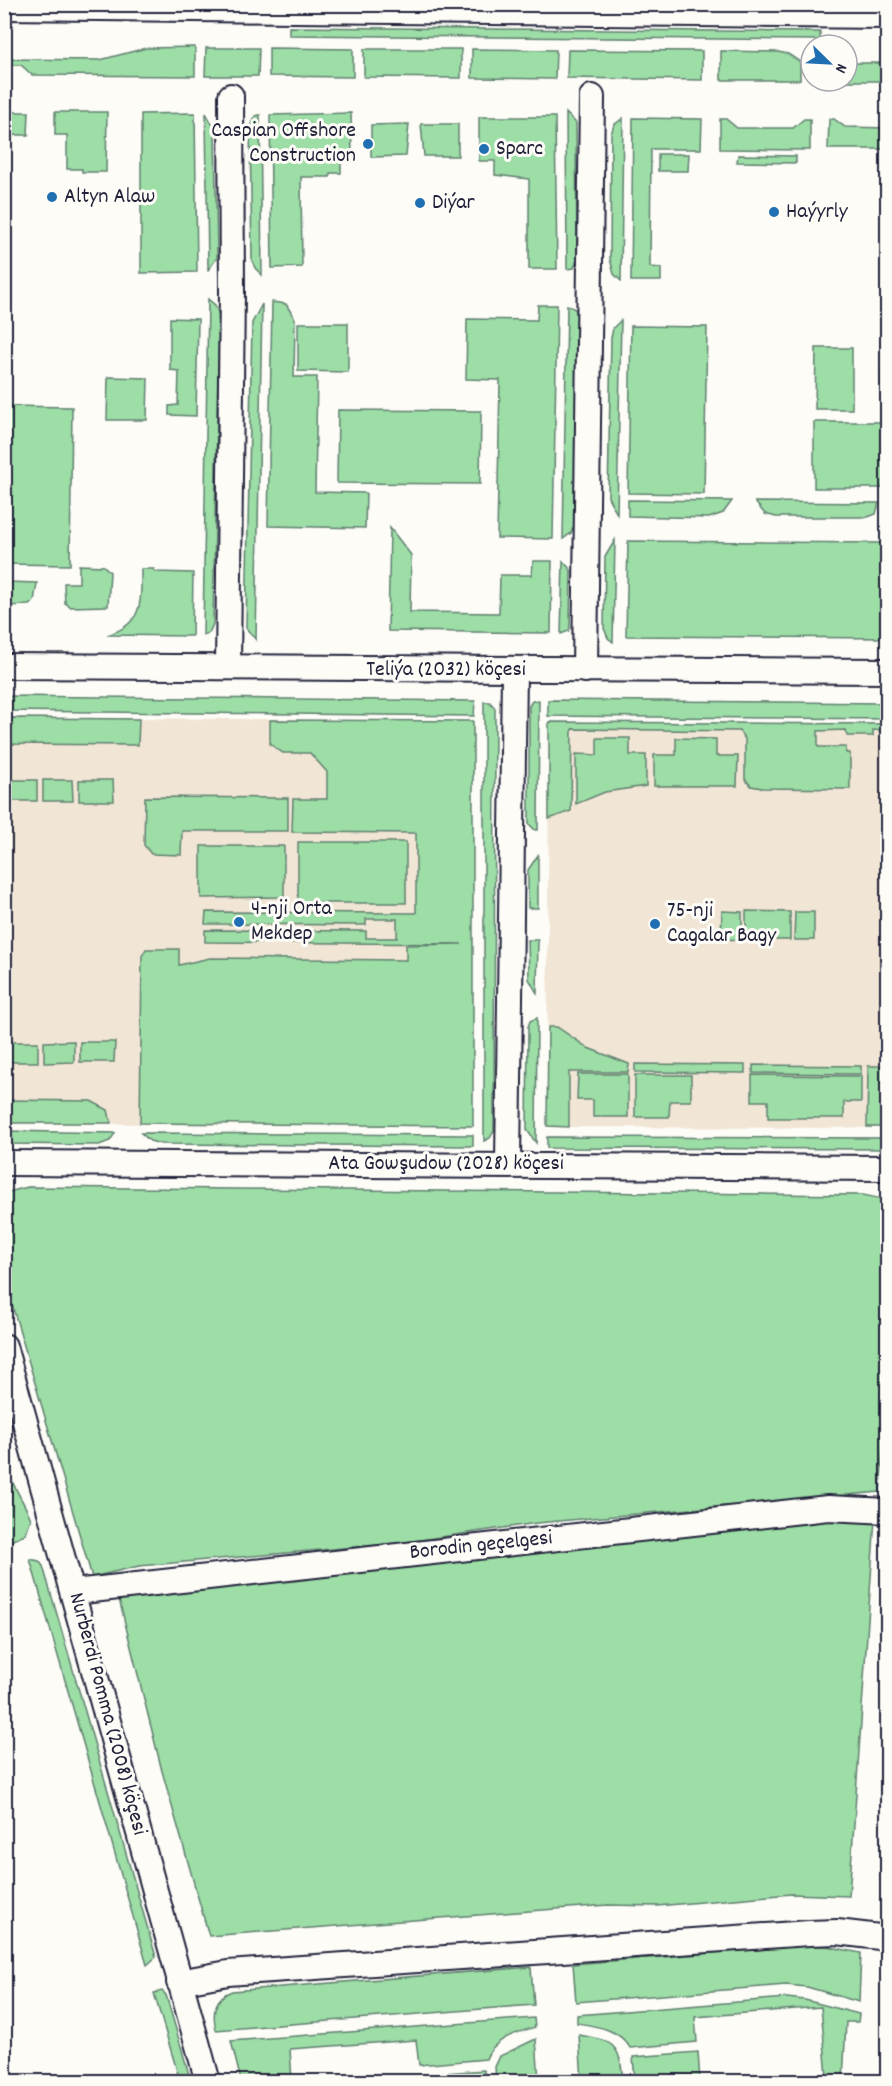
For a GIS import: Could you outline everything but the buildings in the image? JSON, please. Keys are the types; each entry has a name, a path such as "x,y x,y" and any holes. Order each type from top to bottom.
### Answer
{"street":[{"path":"4,7 888,16"},
{"path":"228,667 232,291 231,96"},
{"path":"585,670 592,97"},
{"name":"Teliýa (2032) köçesi","path":"4,666 888,671"},
{"path":"508,1164 514,670"},
{"name":"Ata Gowşudow (2028) köçesi","path":"4,1163 508,1164 888,1168"},
{"name":"Nurberdi Pomma (2008) köçesi","path":"4,1346 74,1593 178,1982 208,2082"},
{"name":"Borodin geçelgesi","path":"74,1593 828,1508 888,1511"},
{"path":"178,1982 228,1973 809,1933 887,1930"}],"shaded area":[{"name":"4-nji Orta Mekdep","path":"5,717 473,721 473,1126 5,1123"},
{"path":"549,722 887,724 887,1128 547,1127"}],"green space":[{"path":"289,27 820,32 799,33 799,40 289,35"},
{"path":"195,47 195,76 32,75 21,65 5,65 5,59 100,60 146,48"},
{"path":"206,48 259,48 258,76 205,76"},
{"path":"269,48 353,49 353,77 269,76"},
{"path":"364,49 461,49 461,78 364,77"},
{"path":"472,49 556,50 555,79 472,78"},
{"path":"568,50 702,51 702,80 567,78"},
{"path":"721,51 778,52 788,54 799,61 799,80 721,80"},
{"path":"859,63 887,63 887,81 859,81"},
{"path":"5,112 29,112 28,135 13,135 12,143 5,143"},
{"path":"55,112 107,112 106,172 82,172 82,169 67,169 67,135 55,135"},
{"path":"195,113 197,272 141,273 141,114"},
{"path":"206,113 215,129 217,258 208,270"},
{"path":"351,113 352,155 341,155 341,173 330,173 330,177 301,177 302,267 272,268 270,115"},
{"path":"566,113 576,123 577,260 574,268 567,269"},
{"path":"260,115 262,275 255,268 252,260 250,129 255,116"},
{"path":"479,117 555,117 557,269 529,269 529,179 495,175 495,161 479,161"},
{"path":"623,118 621,281 614,274 610,259 611,134 614,125"},
{"path":"633,118 702,119 701,149 651,149 650,267 661,268 661,281 631,281"},
{"path":"720,119 726,119 737,128 793,128 804,119 810,119 810,150 720,149"},
{"path":"829,119 834,119 845,127 887,128 887,149 828,149"},
{"path":"409,124 406,156 371,157 371,125"},
{"path":"421,124 458,124 458,156 424,156"},
{"path":"658,154 689,154 688,171 658,171"},
{"path":"738,155 796,156 796,163 737,162"},
{"path":"208,299 215,305 219,315 213,624 209,633 203,635"},
{"path":"272,302 286,304 295,319 294,377 317,377 315,492 366,493 365,528 268,526"},
{"path":"262,304 256,640 246,628 252,323"},
{"path":"538,305 557,305 553,539 497,538 500,380 466,379 467,319 537,320"},
{"path":"567,305 575,309 578,315 574,525 571,533 563,539"},
{"path":"170,318 198,319 196,416 169,415 169,406 178,405 179,371 170,370"},
{"path":"621,320 617,514 608,497 611,338 613,328"},
{"path":"298,323 348,323 348,372 298,371"},
{"path":"631,326 707,327 704,494 628,493"},
{"path":"816,348 852,348 852,409 815,409"},
{"path":"882,348 887,348 887,409 881,409"},
{"path":"108,377 148,378 147,420 107,420"},
{"path":"5,406 72,407 70,565 5,564"},
{"path":"338,410 481,411 480,484 337,483"},
{"path":"814,422 887,422 887,488 814,488"},
{"path":"628,500 732,501 723,513 709,518 628,516"},
{"path":"755,502 879,503 876,514 868,517 776,517 765,514"},
{"path":"390,528 411,555 410,612 499,613 500,575 532,575 533,561 552,561 551,633 388,631"},
{"path":"615,540 613,642 608,638 604,628 605,557"},
{"path":"628,541 887,543 887,638 626,636"},
{"path":"563,561 571,570 570,627 569,631 561,634"},
{"path":"79,565 104,566 110,572 108,606 71,607 65,603 64,583 79,583"},
{"path":"141,569 154,569 155,572 193,573 192,636 107,635 128,625 134,618 140,601"},
{"path":"5,582 37,583 34,601 29,605 5,606"},
{"path":"5,696 475,701 474,716 5,711"},
{"path":"539,700 538,830 535,830 529,824 529,706 532,701"},
{"path":"548,700 887,703 887,719 548,716"},
{"path":"484,702 490,702 495,708 494,1131 490,1138 484,1141"},
{"path":"5,718 139,719 138,745 5,744"},
{"path":"270,720 473,721 473,1126 140,1123 142,956 146,949 179,949 179,965 210,958 406,960 406,945 462,944 205,942 205,930 366,931 366,938 397,938 397,919 366,919 366,925 205,924 206,912 416,913 416,833 292,832 293,799 327,799 327,772 310,753 283,753 270,744"},
{"path":"549,722 887,724 888,731 873,730 873,736 847,736 846,730 818,731 818,747 846,747 846,753 850,753 850,789 751,786 745,779 745,739 739,731 572,729 571,811 549,819"},
{"path":"597,738 630,738 630,755 646,755 646,786 605,792 576,804 576,754 597,755"},
{"path":"676,738 716,739 716,756 738,756 737,786 654,786 654,755 676,755"},
{"path":"6,780 37,780 37,801 6,801"},
{"path":"43,780 72,780 73,801 43,801"},
{"path":"79,780 113,780 114,801 79,801"},
{"path":"145,797 288,798 288,831 182,831 181,855 151,854 144,845"},
{"path":"298,842 406,842 406,903 298,903"},
{"path":"201,846 284,846 284,897 201,898"},
{"path":"538,855 538,908 528,908 528,870"},
{"path":"722,911 742,912 742,940 721,939"},
{"path":"746,911 790,912 790,940 746,940"},
{"path":"795,912 814,912 814,940 794,940"},
{"path":"528,940 538,940 537,993 529,979"},
{"path":"537,1018 536,1143 527,1130 528,1027 530,1021"},
{"path":"548,1027 557,1027 588,1048 629,1064 628,1072 569,1072 569,1127 547,1126"},
{"path":"74,1041 74,1062 44,1063 44,1042"},
{"path":"7,1042 38,1042 38,1062 7,1062"},
{"path":"80,1042 115,1042 114,1062 80,1062"},
{"path":"635,1064 745,1065 745,1073 635,1072"},
{"path":"753,1065 861,1066 861,1074 753,1073"},
{"path":"868,1066 887,1066 887,1127 867,1127"},
{"path":"578,1074 628,1074 628,1117 593,1117 593,1100 577,1100"},
{"path":"635,1075 691,1075 691,1101 670,1101 669,1117 635,1117"},
{"path":"752,1075 861,1076 861,1102 844,1102 844,1118 768,1118 768,1101 752,1101"},
{"path":"5,1100 91,1101 108,1110 111,1123 5,1123"},
{"path":"5,1131 115,1133 110,1141 99,1145 5,1144"},
{"path":"141,1133 473,1135 473,1146 161,1144 150,1141"},
{"path":"547,1137 887,1138 888,1149 547,1148"},
{"path":"28,1187 863,1195 887,1200 888,1384 880,1492 537,1523 399,1543 139,1566 92,1577 5,1281 4,1193"},
{"path":"5,1462 31,1519 25,1534 5,1544"},
{"path":"835,1518 875,1519 849,1896 791,1894 657,1906 608,1905 209,1936 162,1771 119,1599"},
{"path":"30,1559 39,1561 43,1566 156,1957 147,1965"},
{"path":"826,1946 861,1953 859,2002 807,1987 786,1985 576,2002 573,1964"},
{"path":"531,1967 534,2005 216,2030 215,2012 218,2002 221,1997 232,1991"},
{"path":"162,1991 166,1995 191,2081 180,2081 154,1993"},
{"path":"787,1998 805,2000 859,2014 858,2022 846,2022 843,2081 811,2081 810,2079 827,2077 821,2007 695,2017 697,2042 630,2048 620,2036 614,2033 599,2027 577,2023 577,2015"},
{"path":"534,2018 535,2027 513,2034 500,2042 489,2052 486,2059 419,2065 416,2040 290,2049 292,2081 241,2081 231,2041"},
{"path":"579,2035 601,2040 613,2047 620,2059 623,2081 582,2081"},
{"path":"536,2039 539,2081 496,2081 495,2067 500,2056"},
{"path":"698,2052 700,2081 635,2081 633,2057"},
{"path":"484,2070 485,2081 420,2081 419,2075"}],"place":[{"name":"Caspian Offshore Construction","path":"368,144"},
{"name":"Sparc","path":"484,149"},
{"name":"Altyn Alaw","path":"52,197"},
{"name":"Diýar","path":"420,203"},
{"name":"Haýyrly","path":"774,212"},
{"name":"4-nji Orta Mekdep","path":"239,922"},
{"name":"75-nji Cagalar Bagy","path":"655,924"}]}
